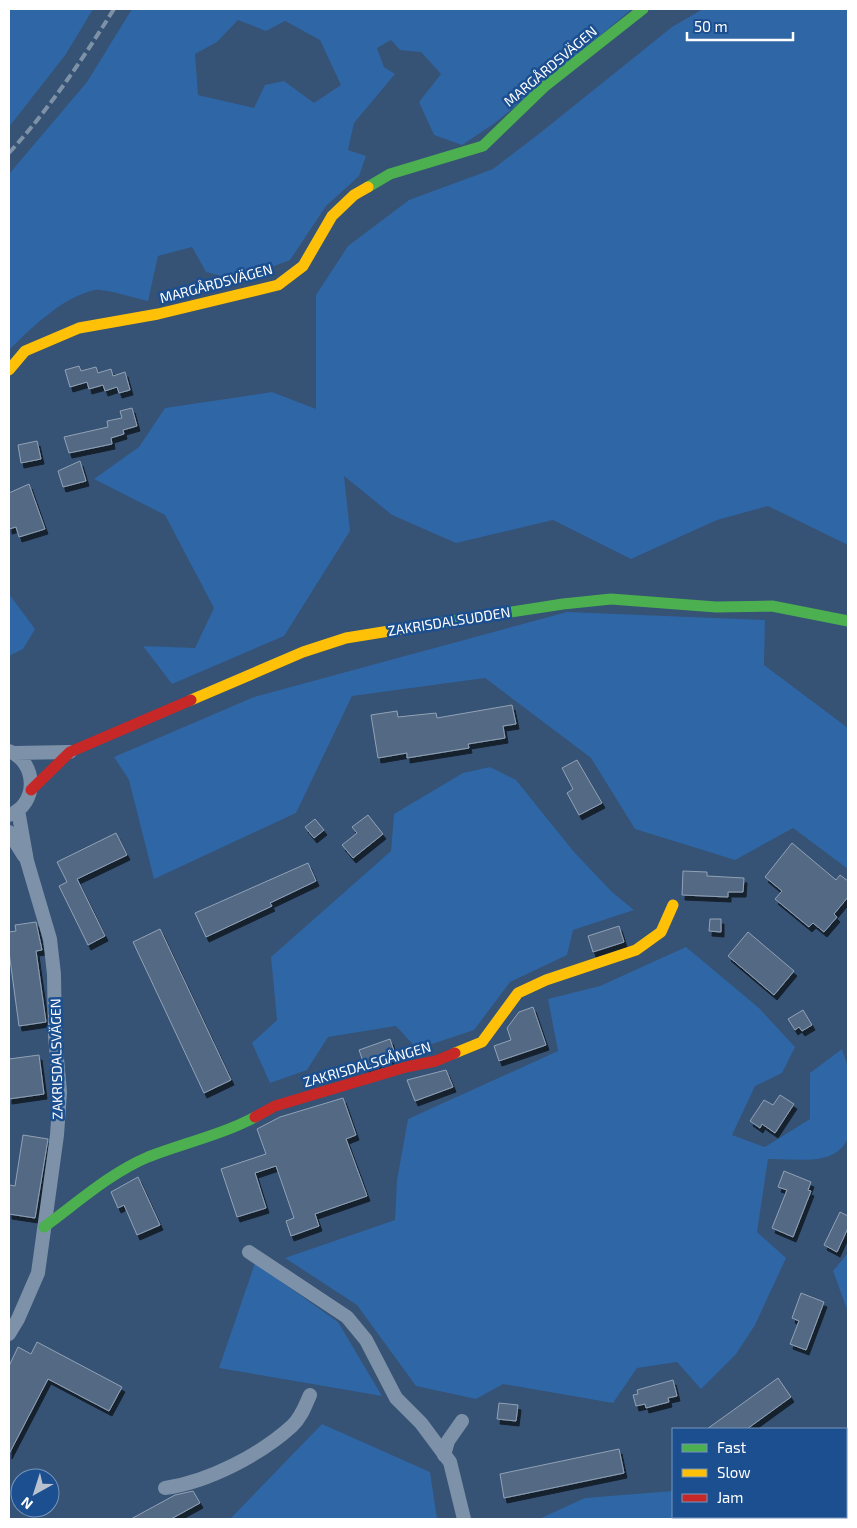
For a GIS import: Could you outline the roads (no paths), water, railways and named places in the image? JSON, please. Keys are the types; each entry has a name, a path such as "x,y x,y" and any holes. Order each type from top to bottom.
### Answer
{"street":[{"name":"MARGÅRDSVÄGEN","path":"9,370 25,351 80,328 158,314 278,284 303,266 332,216 354,195 390,174 483,146 544,87 644,9"},
{"name":"ZAKRISDALSUDDEN","path":"31,790 70,752 302,652 346,638 563,604 612,599 716,607 772,606 848,621"},
{"name":"ZAKRISDALSUDDEN","path":"11,752 70,752"},
{"path":"11,752 23,759 29,768 31,790 26,801 14,812"},
{"name":"ZAKRISDALSVÄGEN","path":"9,1334 18,1319 38,1273 57,1135 60,1092 55,1036 54,974 50,940 14,812"},
{"path":"9,832 27,861"},
{"name":"ZAKRISDALSGÅNGEN","path":"44,1227 113,1176 147,1158 238,1126 274,1106 398,1069 436,1061 482,1042 518,993 546,980 636,950 661,932 673,905"},
{"path":"249,1252 347,1317 366,1340 396,1398 414,1416 450,1462 464,1519"},
{"path":"164,1488 179,1486 207,1476 253,1453 293,1425 303,1412 310,1396"},
{"path":"444,1455 448,1441 462,1421"}],"railway":[{"path":"9,153 65,83 114,9"}]}
